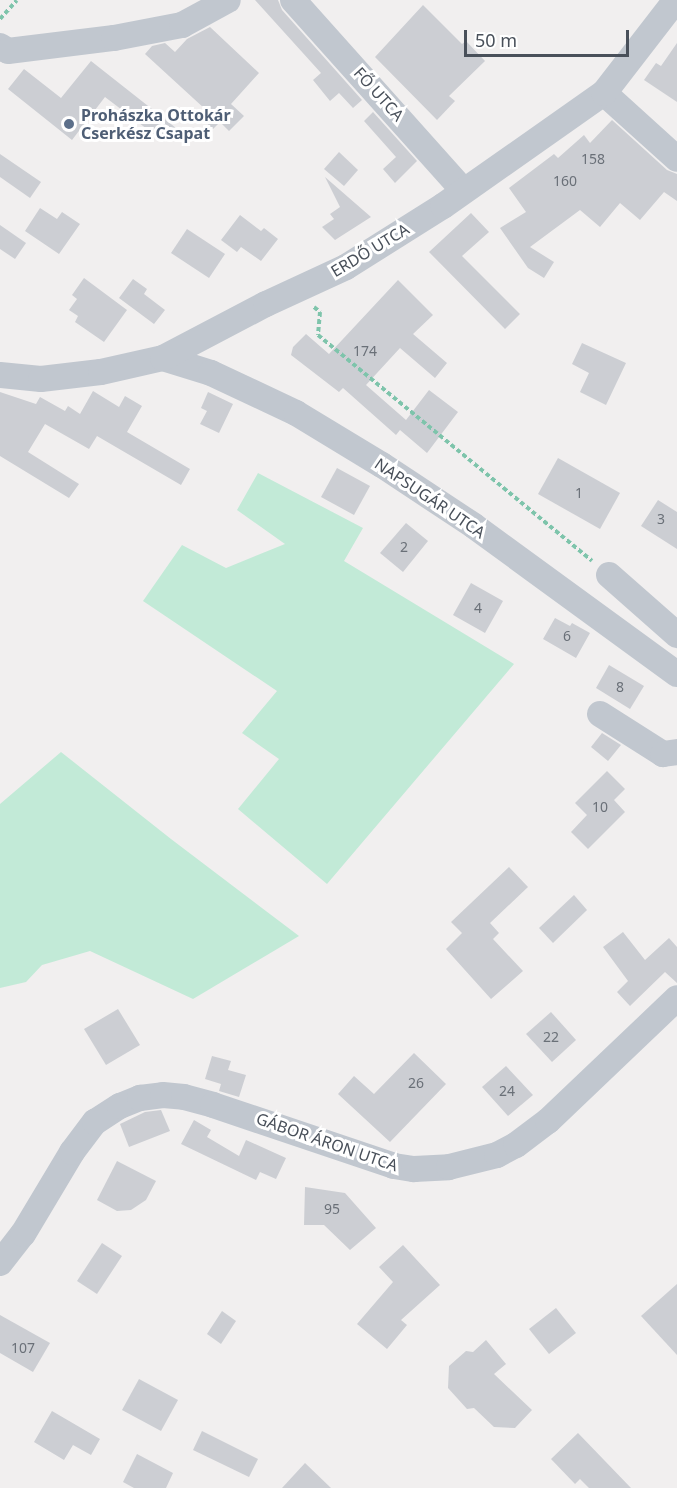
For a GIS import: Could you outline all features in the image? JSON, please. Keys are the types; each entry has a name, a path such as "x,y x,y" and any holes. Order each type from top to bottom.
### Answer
{"street":[{"path":"0,46 8,51 114,38 182,25 228,0"},
{"name":"FŐ UTCA","path":"293,0 464,190"},
{"name":"ERDŐ UTCA","path":"0,375 41,379 101,372 163,358 346,267 443,206 604,93 676,0"},
{"path":"604,93 677,159"},
{"name":"NAPSUGÁR UTCA","path":"163,358 212,373 296,413 382,465 474,526 677,674"},
{"path":"609,575 677,635"},
{"path":"600,714 663,754 677,752"},
{"name":"GÁBOR ÁRON UTCA","path":"0,1263 23,1234 72,1152 95,1122 120,1106 140,1098 163,1095 184,1097 394,1166 414,1169 449,1167 497,1155 516,1145 548,1121 677,998"}],"path":[{"path":"0,19 17,0"},
{"path":"320,312 318,335 609,575"}],"green space":[{"path":"258,473 363,528 344,561 514,664 327,884 238,809 279,759 242,733 277,691 143,601 182,545 226,568 285,544 237,510"},
{"path":"61,752 299,936 193,999 90,951 42,965 26,982 0,988 0,804"}],"building":[{"path":"255,0 278,0 282,10 362,100 353,108 339,93 330,101 313,80 321,73"},
{"path":"423,5 462,44 466,41 485,61 449,96 455,101 437,120 375,57"},
{"path":"210,27 259,73 231,104 244,116 229,131 220,122 213,129 199,116 205,109 145,54 152,46 165,43 175,52 187,39"},
{"path":"677,43 677,102 644,80 656,63 661,66"},
{"path":"91,61 176,128 164,142 105,97 72,140 8,89 24,69 61,98"},
{"path":"373,112 417,161 395,183 383,169 396,157 364,121"},
{"path":"612,120 667,170 677,174 677,201 664,192 640,220 620,203 600,227 580,210 530,247 554,262 544,278 528,268 500,228 526,212 509,188 554,154 558,158 584,135 590,143"},
{"path":"339,152 358,170 344,186 324,169"},
{"path":"0,154 41,182 30,198 0,177"},
{"path":"325,177 371,217 335,240 322,227 334,219 330,214 340,207"},
{"path":"40,208 57,219 62,212 80,224 59,254 25,231"},
{"path":"471,213 489,232 462,256 520,314 505,329 429,252"},
{"path":"240,215 261,231 264,228 278,239 261,261 241,247 237,252 221,240"},
{"path":"0,225 26,243 15,259 0,249"},
{"path":"187,229 225,254 209,278 171,253"},
{"path":"84,278 127,310 104,342 75,322 78,316 69,310 77,299 72,295"},
{"path":"133,279 147,289 144,294 165,310 154,324 119,298"},
{"path":"398,280 433,315 413,334 447,363 435,378 400,348 366,385 406,420 429,390 458,412 427,453 400,430 396,435 343,388 339,392 291,355 293,347 306,334 329,354"},
{"path":"582,343 626,363 606,405 580,392 589,373 572,364"},
{"path":"93,391 119,407 125,396 142,406 127,432 190,469 181,485 97,436 89,449 45,424 28,452 79,484 69,498 0,456 0,392 36,404 40,397 65,411 68,406 80,414"},
{"path":"208,392 233,404 219,433 200,424 207,411 201,408"},
{"path":"558,458 620,493 600,529 538,494"},
{"path":"337,468 370,486 354,515 321,497"},
{"path":"658,500 677,512 677,549 641,526"},
{"path":"406,523 428,541 403,572 380,553"},
{"path":"471,583 503,601 485,633 453,615"},
{"path":"555,618 570,626 572,623 590,633 576,658 543,639"},
{"path":"609,665 644,686 630,709 596,688"},
{"path":"602,733 621,745 608,761 591,747"},
{"path":"607,771 625,789 614,800 625,812 588,849 571,832 587,815 575,803"},
{"path":"509,867 528,887 490,923 499,933 493,939 523,971 491,999 446,949 462,933 451,922"},
{"path":"574,895 587,910 553,943 539,928"},
{"path":"623,932 645,960 669,938 677,947 677,983 665,972 630,1006 617,992 628,981 603,947"},
{"path":"118,1009 140,1045 106,1065 84,1029"},
{"path":"551,1012 576,1040 552,1062 526,1034"},
{"path":"414,1053 446,1084 390,1142 338,1094 354,1076 374,1094"},
{"path":"212,1056 231,1061 228,1070 246,1075 239,1097 219,1091 221,1084 205,1079"},
{"path":"506,1066 533,1095 508,1116 482,1087"},
{"path":"161,1110 170,1131 129,1147 120,1124 145,1112"},
{"path":"194,1120 211,1130 207,1137 239,1156 246,1140 286,1158 276,1179 260,1172 256,1180 181,1144"},
{"path":"117,1161 156,1181 146,1200 131,1210 117,1211 97,1200"},
{"path":"305,1187 345,1193 376,1228 350,1250 324,1225 304,1225"},
{"path":"102,1243 122,1256 97,1294 77,1281"},
{"path":"403,1245 440,1285 401,1320 407,1325 387,1349 357,1324 393,1282 379,1267"},
{"path":"677,1284 677,1355 641,1316"},
{"path":"556,1308 576,1333 549,1354 529,1329"},
{"path":"222,1311 236,1321 221,1344 207,1334"},
{"path":"0,1315 50,1343 33,1372 0,1353"},
{"path":"486,1340 506,1364 494,1374 532,1410 515,1428 494,1427 474,1408 467,1409 448,1388 449,1366 466,1351 473,1352"},
{"path":"139,1379 178,1400 161,1431 122,1410"},
{"path":"52,1411 100,1439 91,1455 73,1445 64,1460 34,1442"},
{"path":"202,1431 258,1459 249,1477 193,1450"},
{"path":"578,1433 631,1488 589,1488 580,1479 575,1484 551,1459"},
{"path":"137,1454 173,1473 166,1488 134,1488 123,1482"},
{"path":"305,1463 331,1488 282,1488"}],"place":[{"name":"Prohászka Ottokár Cserkész Csapat","path":"69,124"}]}
